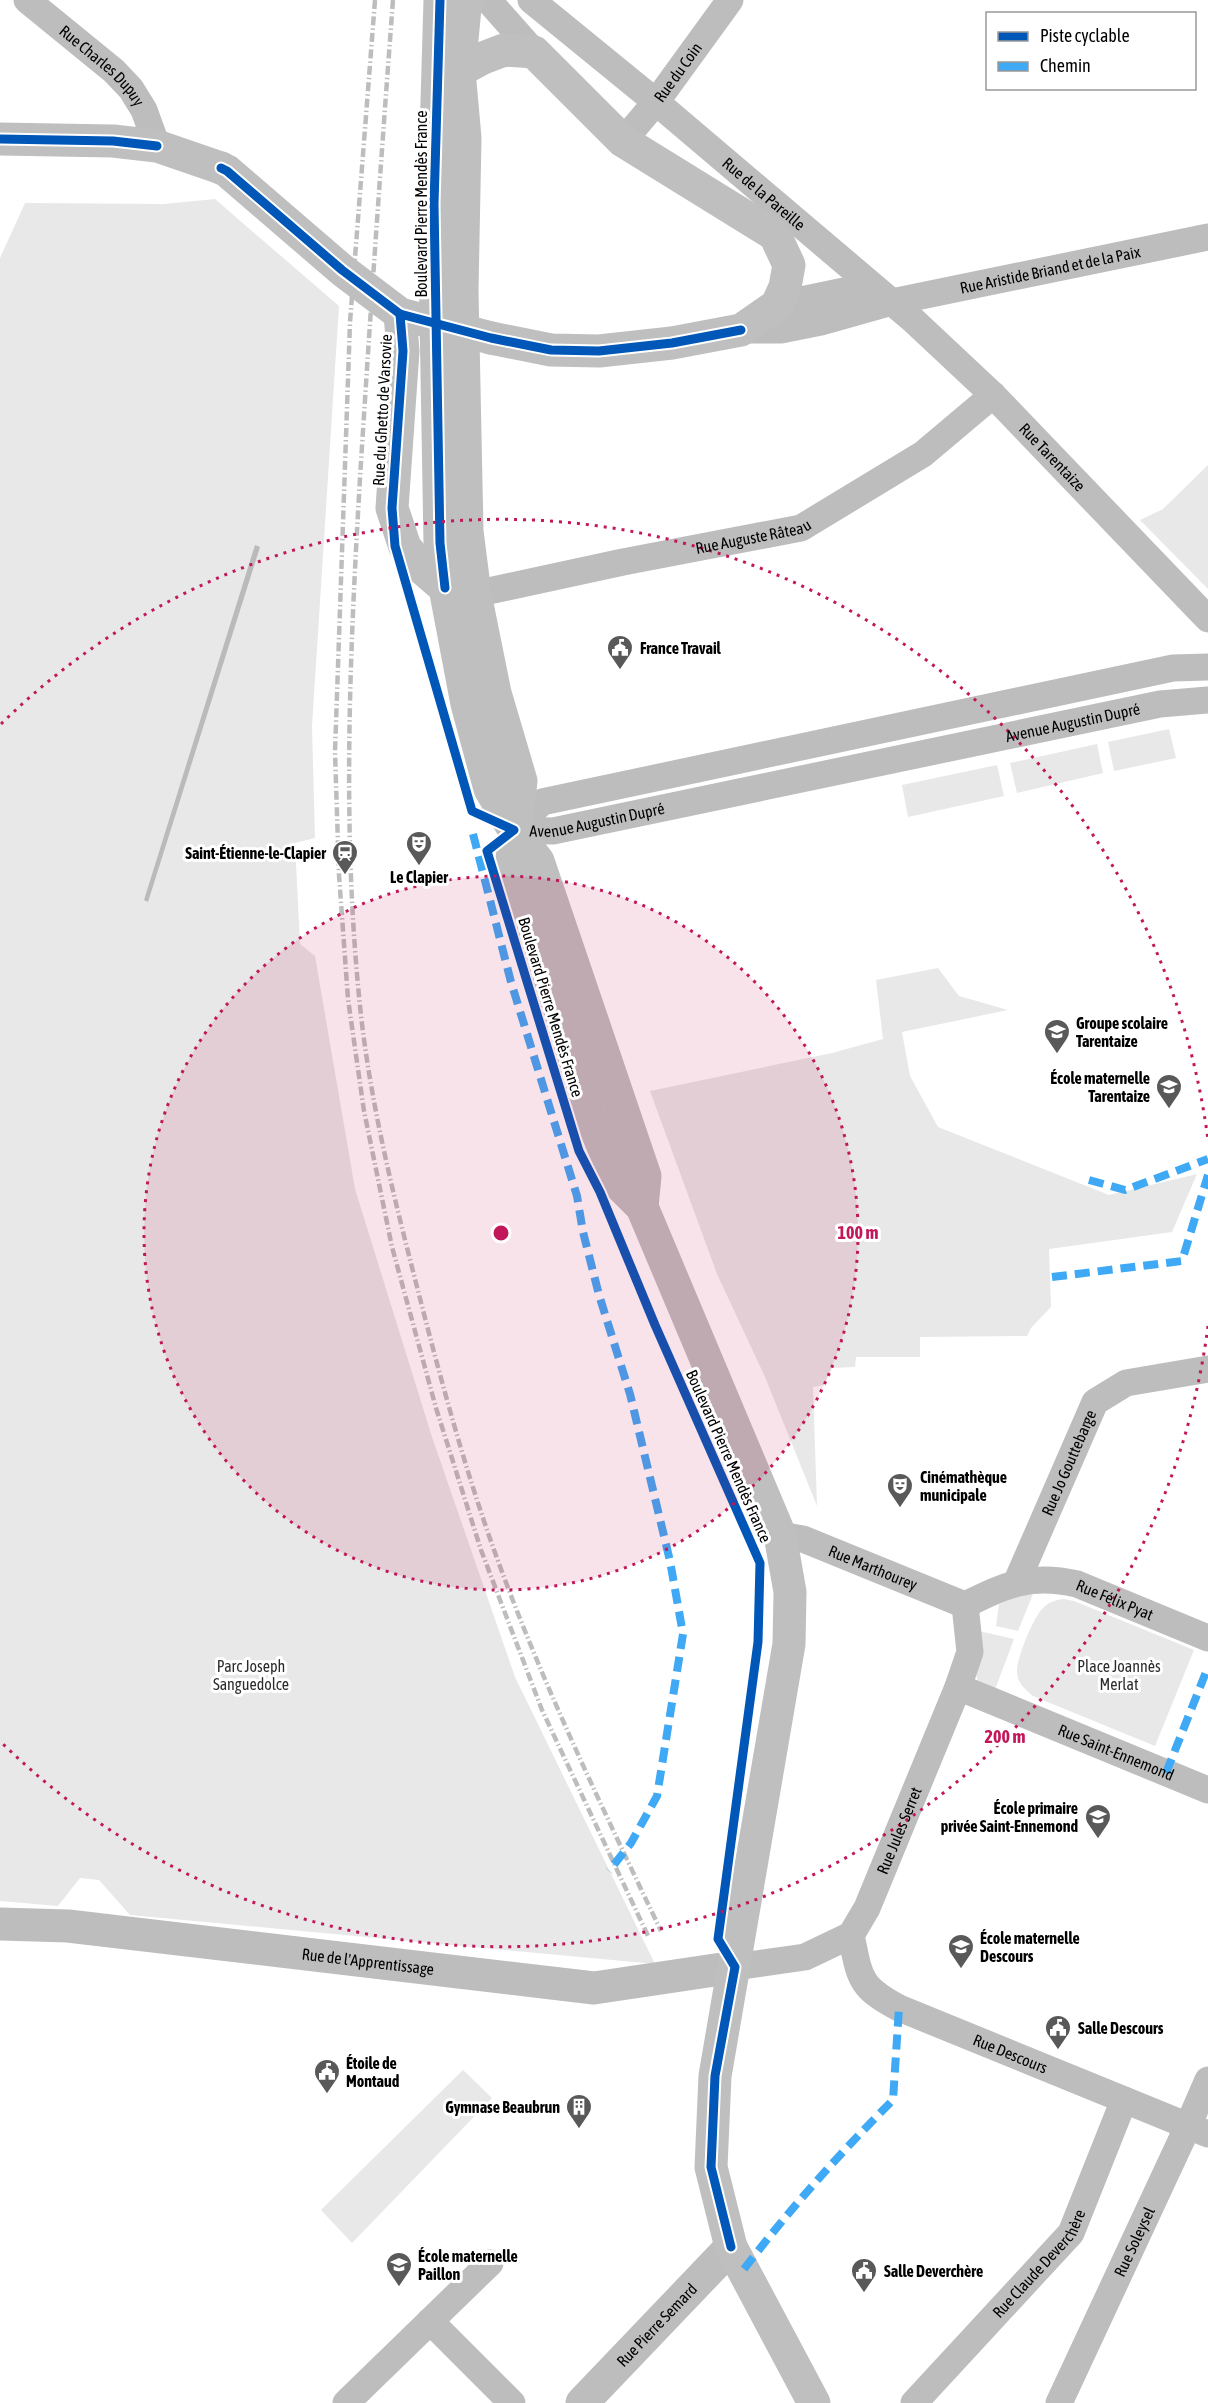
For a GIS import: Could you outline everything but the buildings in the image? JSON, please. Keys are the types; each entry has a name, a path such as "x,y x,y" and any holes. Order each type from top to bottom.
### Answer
{"main road":[{"name":"Boulevard Pierre Mendès France","path":"440,0 434,204 440,543 460,591"},
{"name":"Boulevard Pierre Mendès France","path":"468,0 465,9 459,71 465,138 462,290 467,531 460,591 467,704 490,789 514,830 511,867 589,1113 619,1184 642,1207 780,1535 790,1592 789,1644 715,2076 711,2167 730,2247 814,2403"},
{"path":"459,71 504,50 534,52"},
{"name":"Rue de la Pareille","path":"534,52 623,141 776,235 789,265 786,287 777,305"},
{"path":"0,139 113,141 157,146 221,168 350,276 400,314"},
{"name":"Rue Aristide Briand et de la Paix","path":"400,314 491,338 551,350 599,351 672,343 741,330 777,305"},
{"name":"Rue du Ghetto de Varsovie","path":"400,314 403,351 392,508 405,547 423,569 460,591"}],"street":[{"name":"Rue Charles Dupuy","path":"27,0 114,71 131,88 144,110 157,146"},
{"name":"Rue de la Pareille","path":"488,0 534,52"},
{"name":"Rue de la Pareille","path":"531,0 656,102 892,302"},
{"name":"Rue du Coin","path":"623,141 656,102 730,0"},
{"name":"Rue de la Pareille","path":"776,235 892,302"},
{"name":"Rue Aristide Briand et de la Paix","path":"741,330 781,330 821,322 892,302 1208,237"},
{"name":"Rue Aristide Briand et de la Paix","path":"777,305 844,291 892,302"},
{"name":"Rue Tarentaize","path":"892,302 993,395 1208,619"},
{"name":"Rue Auguste Râteau","path":"460,591 801,528 923,454 993,395"},
{"name":"Avenue Augustin Dupré","path":"514,830 542,802 1173,668 1208,667"},
{"name":"Avenue Augustin Dupré","path":"514,830 553,831 1160,704 1208,700"},
{"name":"Rue Jo Gouttebarge","path":"1017,1581 1095,1402 1126,1383 1208,1370"},
{"name":"Rue Marthourey","path":"780,1535 803,1539 965,1605"},
{"name":"Rue Félix Pyat","path":"1017,1581 1054,1579 1077,1584 1208,1638"},
{"path":"965,1605 1017,1581"},
{"name":"Rue Jules Serret","path":"851,1935 867,1908 970,1652 965,1605"},
{"name":"Rue Saint-Ennemond","path":"958,1686 1208,1790"},
{"name":"Rue de l'Apprentissage","path":"0,1924 68,1926 594,1988 735,1967"},
{"path":"735,1967 805,1957 851,1935"},
{"name":"Rue Descours","path":"851,1935 860,1975 875,1996 899,2008 1198,2130"},
{"name":"Rue Soleysel","path":"1059,2403 1198,2130 1208,2080"},
{"name":"Rue Claude Deverchère","path":"914,2403 1071,2234 1124,2100"},
{"name":"Rue Pierre Semard","path":"582,2403 730,2247"},
{"path":"346,2403 490,2263"},
{"path":"430,2321 512,2403"}],"green space":[{"name":"Parc Joseph Sanguedolce","path":"215,199 339,306 312,726 315,838 295,843 300,944 315,956 355,1189 432,1437 515,1677 655,1964 130,1915 99,1880 80,1878 58,1906 0,1901 0,258 25,203 164,204"},
{"path":"1208,465 1208,589 1140,520 1163,509"},
{"path":"1169,729 1176,758 1114,771 1108,742"},
{"path":"1097,744 1103,773 1017,793 1010,763"},
{"path":"997,765 1004,796 908,817 902,785"},
{"path":"938,968 959,996 1008,1010 902,1032 910,1076 938,1127 1109,1195 1197,1174 1172,1232 1049,1249 1051,1307 1031,1328 1027,1336 920,1337 920,1357 856,1357 855,1367 832,1368 824,1385 813,1387 817,1506 765,1377 717,1274 650,1091 832,1053 883,1039 876,980"},
{"path":"1035,1589 1018,1631 996,1626 999,1604"},
{"name":"Place Joannès Merlat","path":"1064,1599 1194,1650 1155,1746 1033,1696 1020,1683 1017,1673 1019,1658 1035,1620 1048,1604"},
{"path":"979,1631 1014,1639 993,1695 985,1690 977,1676"},
{"path":"463,2070 492,2098 352,2243 321,2210"}],"shaded area":[{"path":"255,545 260,547 148,902 144,900"}],"railway":[{"path":"375,0 350,322 335,752 339,875 348,999 364,1111 392,1247 436,1408 481,1550 542,1710 649,1938"},
{"path":"393,0 360,478 349,737 354,931 363,1032 374,1103 397,1209 442,1380 482,1514 511,1596 551,1693 661,1931"}],"marked path":[{"path":"473,834 511,982 577,1196 583,1232 599,1295 630,1394 670,1561 683,1634 657,1796 631,1843 609,1871"},
{"path":"1089,1180 1125,1190 1208,1159"},
{"path":"1052,1277 1182,1261 1208,1175"},
{"path":"1166,1773 1208,1667"},
{"path":"744,2269 816,2182 893,2100 899,2008"}],"cycle path":[{"path":"440,0 434,204 440,543 445,588"},
{"path":"0,139 113,141 157,146"},
{"path":"221,168 342,270 400,314 491,338 551,350 599,351 672,343 741,330"},
{"path":"400,314 403,351 392,508 395,546 472,811 514,830 487,851 579,1151 600,1192 655,1325 760,1563 758,1642 718,1939 735,1967 715,2076 711,2167 731,2247"}],"place":[{"name":"France Travail","path":"620,671"},
{"name":"Le Clapier","path":"419,867"},
{"name":"Saint-Étienne-le-Clapier","path":"345,876"},
{"name":"Groupe scolaire Tarentaize","path":"1057,1055"},
{"name":"École maternelle Tarentaize","path":"1169,1110"},
{"name":"Cinémathèque municipale","path":"900,1509"},
{"name":"École primaire privée Saint-Ennemond","path":"1098,1840"},
{"name":"École maternelle Descours","path":"961,1970"},
{"name":"Salle Descours","path":"1058,2051"},
{"name":"Étoile de Montaud","path":"327,2095"},
{"name":"Gymnase Beaubrun","path":"579,2130"},
{"name":"École maternelle Paillon","path":"399,2288"},
{"name":"Salle Deverchère","path":"864,2294"}]}
